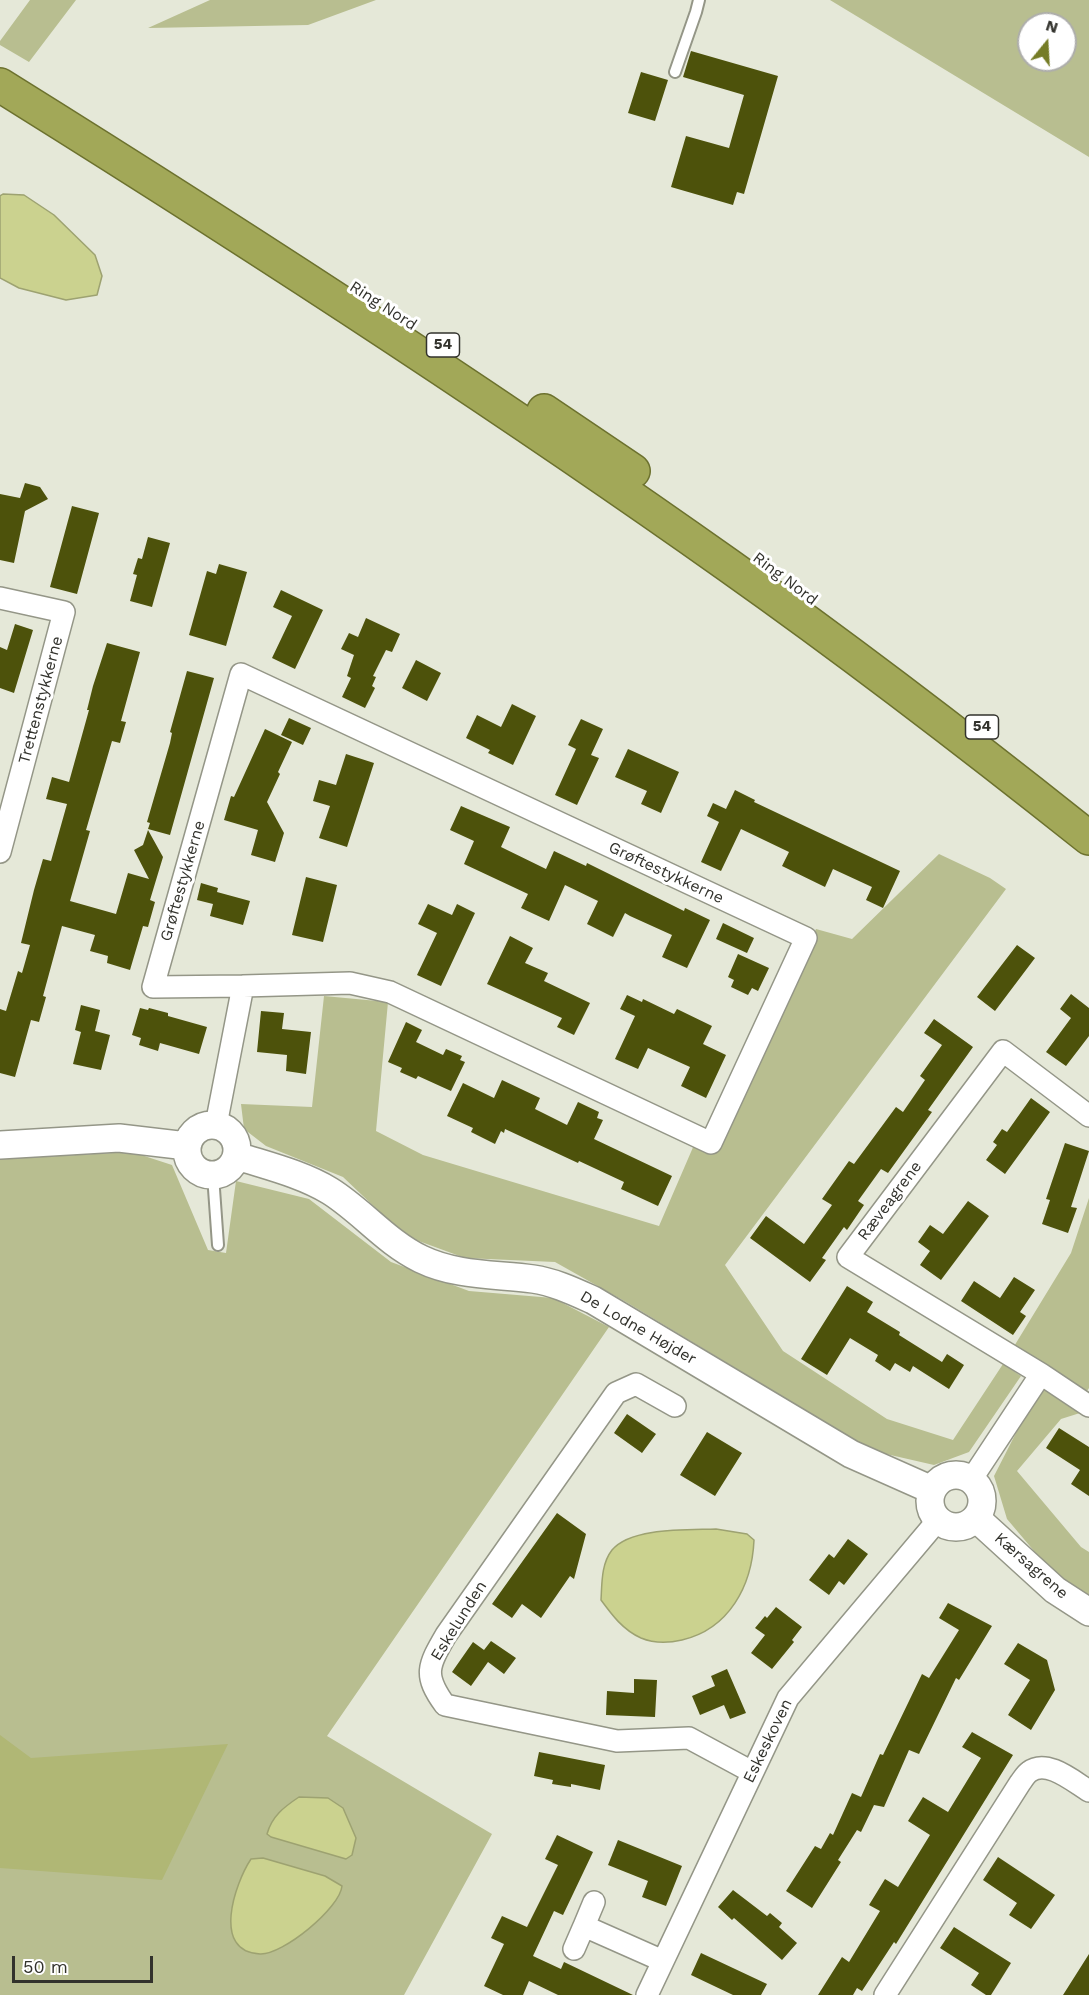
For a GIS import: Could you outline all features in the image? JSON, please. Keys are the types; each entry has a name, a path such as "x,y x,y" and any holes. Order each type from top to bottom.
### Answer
{"highway":[{"name":"Ring Nord","path":"0,63 200,187 584,437 743,548 1089,810"},
{"name":"Ring Nord","path":"0,86 190,203 390,334 738,572 861,661 1089,838"}],"street":[{"name":"Trettenstykkerne","path":"0,598 64,612 0,852"},
{"name":"Grøftestykkerne","path":"241,674 806,938 711,1143 390,992 350,983 243,986 153,987 241,674"},
{"path":"216,1125 243,986"},
{"name":"Ræveagrene","path":"1089,1116 1003,1051 848,1257 1041,1374 1089,1406"},
{"path":"216,1125 231,1133 237,1147 237,1156 228,1170 213,1175 199,1171 193,1166 187,1153 190,1138 201,1127 216,1125"},
{"path":"0,1144 119,1138 188,1146"},
{"name":"De Lodne Højder","path":"237,1156 299,1176 331,1191 392,1241 422,1260 467,1272 534,1280 561,1287 593,1300 850,1454 932,1490"},
{"path":"971,1480 1041,1374"},
{"name":"Eskelunden","path":"675,1406 636,1384 616,1393 446,1635 430,1663 432,1688 445,1705 617,1741 689,1738 752,1772"},
{"path":"963,1476 971,1480 981,1494 980,1510 976,1518 962,1526 945,1525 938,1520 930,1506 932,1490 945,1478 963,1476"},
{"name":"Kærsagrene","path":"976,1518 1055,1590 1089,1612"},
{"name":"Eskeskoven","path":"647,1995 788,1698 938,1520"},
{"path":"885,1995 1020,1782 1030,1771 1042,1767 1059,1773 1089,1791"},
{"path":"574,1949 594,1902"},
{"path":"584,1926 663,1961"}],"lane":[{"path":"675,72 699,0"},
{"path":"213,1175 218,1245"}],"shaded area":[{"path":"30,0 76,0 29,62 0,45 0,41"},
{"path":"210,0 376,0 308,25 148,28"},
{"path":"830,0 1089,0 1089,157"},
{"path":"3,194 24,195 54,215 95,255 102,276 97,295 66,300 19,288 0,278 0,196"},
{"path":"939,854 990,878 1006,889 725,1265 783,1351 887,1419 953,1440 1003,1364 1021,1376 969,1452 934,1465 873,1451 626,1302 555,1262 465,1258 405,1236 343,1177 266,1146 244,1129 241,1104 312,1107 324,996 388,1002 376,1131 423,1155 659,1226 694,1145 714,1150 816,929 852,939"},
{"path":"132,1152 172,1165 208,1250 226,1253 236,1181 309,1199 391,1262 469,1291 553,1298 609,1327 327,1736 492,1834 404,1995 0,1995 0,1159"},
{"path":"1089,1198 1089,1388 1085,1394 1013,1348 1071,1253"},
{"path":"1040,1386 1080,1413 1061,1419 1017,1471 1081,1547 1089,1552 1089,1598 1056,1577 1007,1519 994,1476"},
{"path":"716,1529 747,1534 754,1540 749,1573 743,1589 725,1616 713,1626 682,1640 651,1641 635,1635 623,1626 601,1600 606,1561 612,1550 621,1543 632,1537 661,1531"},
{"path":"0,1735 31,1758 228,1744 162,1880 0,1868"},
{"path":"299,1797 328,1798 343,1808 356,1838 352,1855 346,1859 267,1834 279,1813"},
{"path":"263,1858 325,1876 342,1886 332,1906 309,1929 282,1947 260,1954 245,1950 236,1942 231,1929 231,1915 239,1884 251,1859"}],"building":[{"path":"691,51 778,76 744,194 737,192 733,205 671,187 686,136 729,148 744,95 683,77"},
{"path":"641,72 668,80 655,121 628,113"},
{"path":"25,483 40,487 48,499 25,511 14,563 0,560 0,494 20,498"},
{"path":"72,506 99,513 77,594 50,587"},
{"path":"148,537 170,543 152,607 130,601 137,575 133,574 138,558 142,559"},
{"path":"219,564 247,572 226,646 189,635 207,571 216,574"},
{"path":"281,590 323,610 295,669 272,658 292,616 273,607"},
{"path":"366,618 400,634 392,652 386,650 373,676 376,677 372,686 375,688 365,708 342,697 351,678 347,676 354,655 341,649 349,633 358,637"},
{"path":"15,624 33,630 14,693 0,688 0,647 7,650"},
{"path":"107,643 140,652 121,721 126,722 120,743 112,741 86,830 90,831 70,901 116,914 128,873 149,879 134,850 143,845 148,830 163,857 150,900 155,902 148,927 143,926 130,970 107,963 108,956 90,951 95,935 62,926 43,996 46,997 39,1022 31,1020 15,1077 0,1073 0,1009 6,1011 18,971 22,973 30,945 21,943 34,890 43,859 51,861 67,804 46,799 52,777 69,782 89,710 87,710 93,686"},
{"path":"416,660 441,673 427,701 402,688"},
{"path":"187,671 214,678 170,835 148,829 150,823 147,822 170,743 172,733 170,732"},
{"path":"512,704 536,716 513,765 488,753 490,750 466,738 477,715 501,727"},
{"path":"289,718 311,728 303,745 281,735"},
{"path":"581,719 603,729 591,755 599,758 577,805 555,795 576,749 568,745"},
{"path":"265,729 292,742 267,802 284,833 275,862 251,855 258,830 224,820 231,796 234,797"},
{"path":"628,749 679,772 661,813 641,804 647,791 615,777"},
{"path":"346,754 374,763 347,847 319,838 330,806 313,801 319,780 336,785"},
{"path":"735,790 755,800 754,802 900,871 883,908 866,900 872,887 833,869 825,887 782,866 789,852 741,829 721,871 701,862 719,822 707,816 713,803 726,809"},
{"path":"461,806 510,827 501,847 546,869 554,851 586,866 587,863 684,911 685,908 710,920 687,968 662,957 672,935 625,913 613,937 587,924 598,901 565,885 549,921 521,908 528,894 464,864 474,841 450,830"},
{"path":"306,877 337,885 323,942 292,935"},
{"path":"201,883 218,888 217,892 250,901 243,925 210,916 213,904 197,900"},
{"path":"428,904 452,915 457,904 475,913 441,986 417,975 437,933 418,924"},
{"path":"723,923 754,938 747,953 716,939"},
{"path":"510,936 533,948 525,963 548,973 544,981 590,1003 574,1035 557,1027 562,1018 487,984"},
{"path":"1017,945 1035,958 995,1011 977,997"},
{"path":"738,954 769,968 758,991 752,988 748,995 731,987 734,980 728,977"},
{"path":"1071,994 1089,1008 1089,1036 1066,1066 1046,1052 1071,1018 1060,1009"},
{"path":"627,995 642,1002 643,999 674,1014 677,1009 712,1026 703,1044 726,1055 706,1098 681,1086 690,1067 648,1048 638,1069 615,1059 635,1016 620,1009"},
{"path":"81,1005 100,1010 95,1031 110,1035 101,1070 73,1064 81,1032 75,1030"},
{"path":"140,1008 168,1013 168,1016 207,1027 199,1054 160,1043 158,1051 139,1045 141,1038 132,1035"},
{"path":"261,1011 284,1013 282,1029 311,1032 306,1074 286,1071 287,1055 257,1052"},
{"path":"934,1019 973,1047 928,1110 932,1112 888,1173 881,1169 858,1201 864,1205 847,1230 844,1227 822,1258 826,1260 810,1282 750,1238 766,1216 804,1244 832,1205 822,1199 849,1161 854,1164 896,1107 903,1112 925,1080 920,1076 942,1045 924,1033"},
{"path":"406,1022 422,1030 416,1042 443,1055 446,1049 462,1056 460,1060 465,1062 451,1091 418,1076 416,1079 400,1072 402,1068 388,1062"},
{"path":"502,1080 540,1098 535,1109 567,1125 578,1102 599,1112 597,1118 603,1120 594,1139 672,1176 658,1206 621,1189 624,1182 505,1129 504,1133 501,1131 495,1144 471,1132 473,1128 447,1116 463,1083 494,1098"},
{"path":"1031,1098 1050,1112 1005,1174 986,1160 997,1145 993,1142 1002,1129 1007,1132"},
{"path":"1065,1143 1089,1151 1071,1207 1077,1208 1068,1233 1042,1224 1050,1200 1046,1199"},
{"path":"968,1201 989,1216 941,1280 920,1265 930,1251 918,1242 930,1225 943,1234"},
{"path":"1014,1277 1035,1290 1020,1312 1026,1316 1013,1335 961,1301 974,1281 1000,1298"},
{"path":"847,1286 873,1302 867,1312 900,1332 899,1335 942,1362 947,1354 964,1365 949,1389 913,1366 910,1372 895,1363 890,1371 875,1361 878,1355 850,1338 827,1375 801,1359"},
{"path":"627,1414 656,1434 642,1453 614,1433"},
{"path":"1059,1428 1089,1447 1089,1496 1071,1484 1080,1470 1046,1448"},
{"path":"707,1432 742,1453 715,1496 680,1475"},
{"path":"557,1513 586,1534 574,1579 570,1576 541,1618 522,1604 512,1618 492,1604"},
{"path":"848,1539 868,1554 844,1585 839,1581 829,1595 809,1580 829,1554 834,1558"},
{"path":"948,1603 992,1626 959,1680 956,1678 919,1754 909,1750 884,1807 874,1805 861,1832 857,1830 838,1860 841,1862 812,1908 786,1891 815,1846 821,1849 830,1833 833,1835 852,1793 861,1797 880,1754 883,1755 922,1674 929,1678 959,1630 939,1618"},
{"path":"776,1607 802,1627 792,1640 794,1642 772,1669 751,1653 765,1635 755,1628"},
{"path":"491,1641 516,1658 504,1674 488,1662 471,1686 452,1672 473,1642 484,1650"},
{"path":"1018,1643 1047,1660 1055,1690 1031,1730 1008,1715 1030,1680 1004,1664"},
{"path":"727,1669 746,1713 730,1719 724,1705 700,1715 692,1696 715,1686 711,1676"},
{"path":"634,1679 657,1680 655,1717 606,1715 607,1691 634,1693"},
{"path":"972,1732 1013,1755 896,1944 894,1942 862,1991 857,1988 853,1995 818,1995 842,1957 849,1962 880,1911 869,1905 885,1879 898,1887 930,1835 908,1821 923,1797 948,1812 981,1758 962,1747"},
{"path":"539,1752 605,1765 600,1790 571,1784 571,1787 552,1784 553,1780 534,1776"},
{"path":"557,1835 593,1852 563,1915 554,1911 533,1956 561,1969 564,1962 633,1995 558,1995 529,1981 523,1995 503,1995 484,1986 504,1944 491,1938 502,1916 527,1927 558,1865 545,1859"},
{"path":"618,1840 682,1866 666,1906 642,1897 648,1881 608,1865"},
{"path":"998,1857 1055,1895 1031,1929 1009,1915 1017,1903 983,1880"},
{"path":"733,1890 767,1916 770,1913 782,1923 779,1927 797,1943 782,1960 718,1907"},
{"path":"954,1927 1011,1963 991,1995 986,1995 971,1985 979,1973 940,1948"},
{"path":"701,1953 767,1984 761,1995 733,1995 691,1975"},
{"path":"1089,1954 1089,1995 1063,1995"}]}
